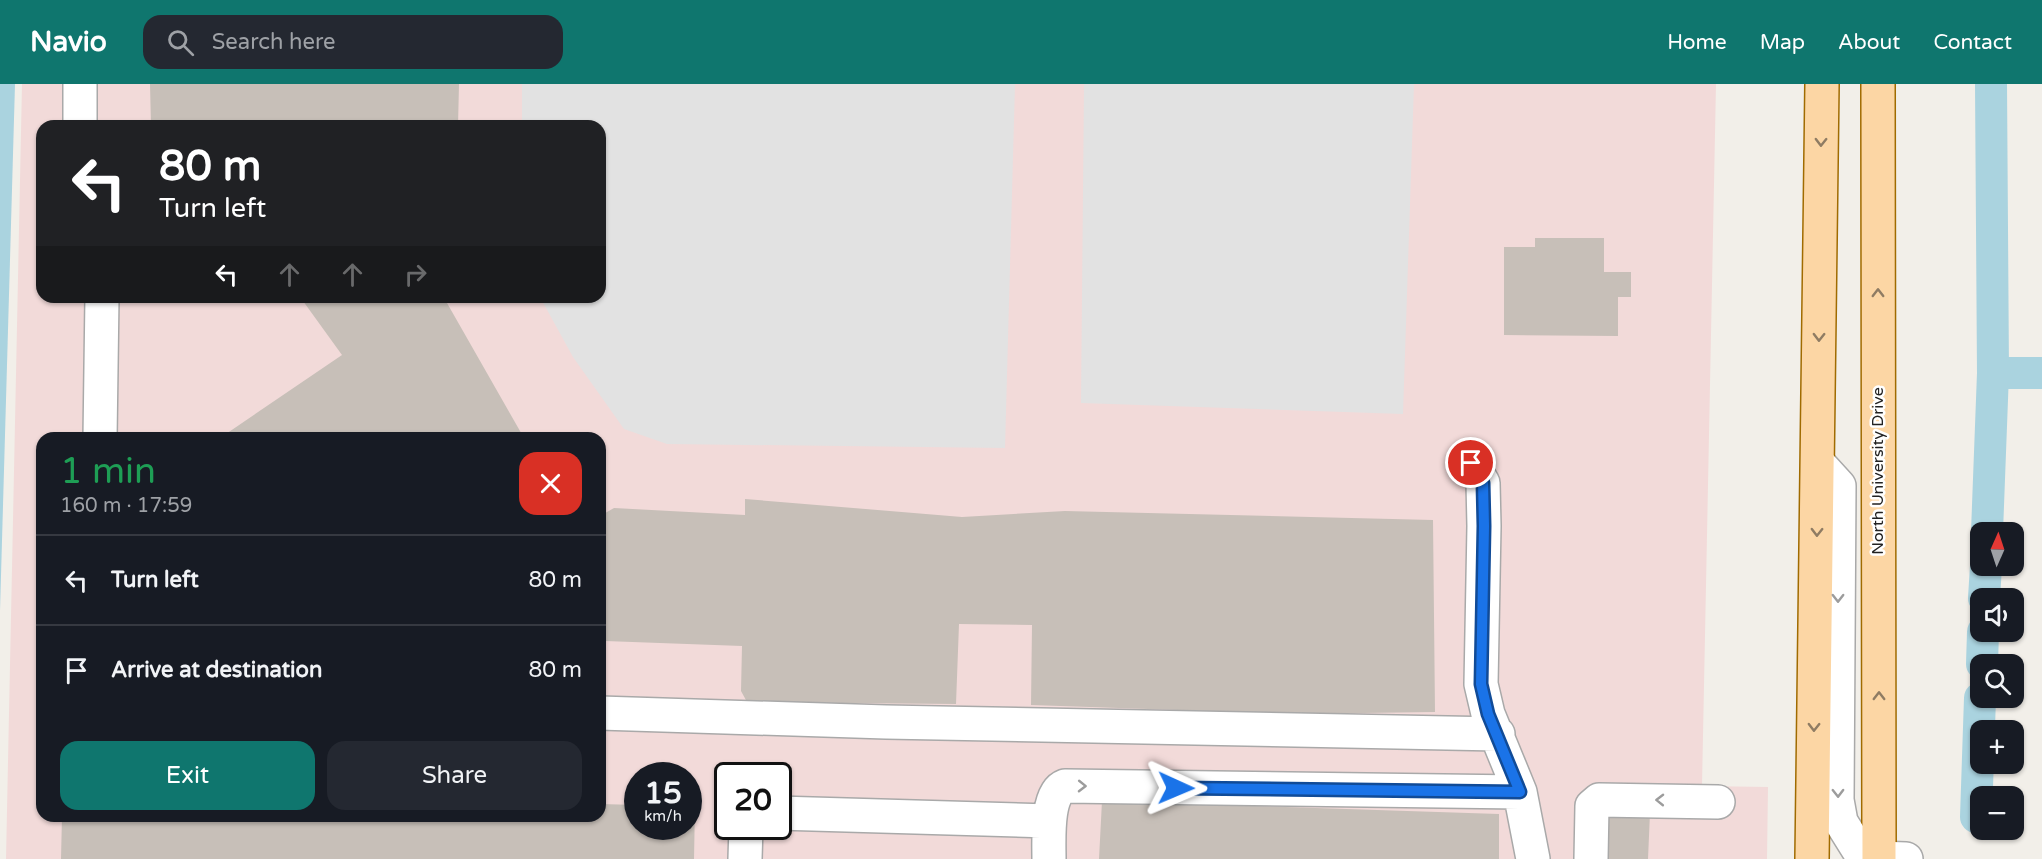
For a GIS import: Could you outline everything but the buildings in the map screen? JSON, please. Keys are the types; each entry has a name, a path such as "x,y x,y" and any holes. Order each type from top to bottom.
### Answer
{"main road":[{"path":"1812,859 1822,84"},
{"name":"North University Drive","path":"1878,84 1888,859"}],"street":[{"path":"80,84 80,120"},
{"path":"100,432 102,303"},
{"path":"1471,463 1483,483 1481,684 1488,714 1520,792 1533,859"},
{"name":"North University Drive","path":"1818,463 1839,486 1837,800 1841,822 1861,854 1888,859"},
{"path":"606,713 910,723 1498,734"},
{"path":"1048,859 1049,821 1056,793 1059,788 1065,786 1520,792"},
{"path":"1591,859 1592,806 1599,800 1718,802"},
{"path":"792,813 1049,821"},
{"path":"745,859 746,840"}],"shaded area":[{"path":"22,84 1716,84 1702,786 1768,787 1767,859 6,859"},
{"path":"522,84 1015,84 1005,448 667,444 624,429 573,357 543,303 606,303 606,120 522,120"},
{"path":"1084,84 1414,84 1403,414 1081,403"}],"water":[{"path":"0,84 15,84 0,611"}],"waterway":[{"path":"1987,522 1993,373 1991,84"},
{"path":"1993,373 2042,373"},
{"path":"1985,576 1985,588"},
{"path":"1982,654 1983,642"},
{"path":"1977,786 1980,708"}],"route":[{"path":"1176,788 1520,792 1488,714 1481,684 1483,483 1471,463"}]}
